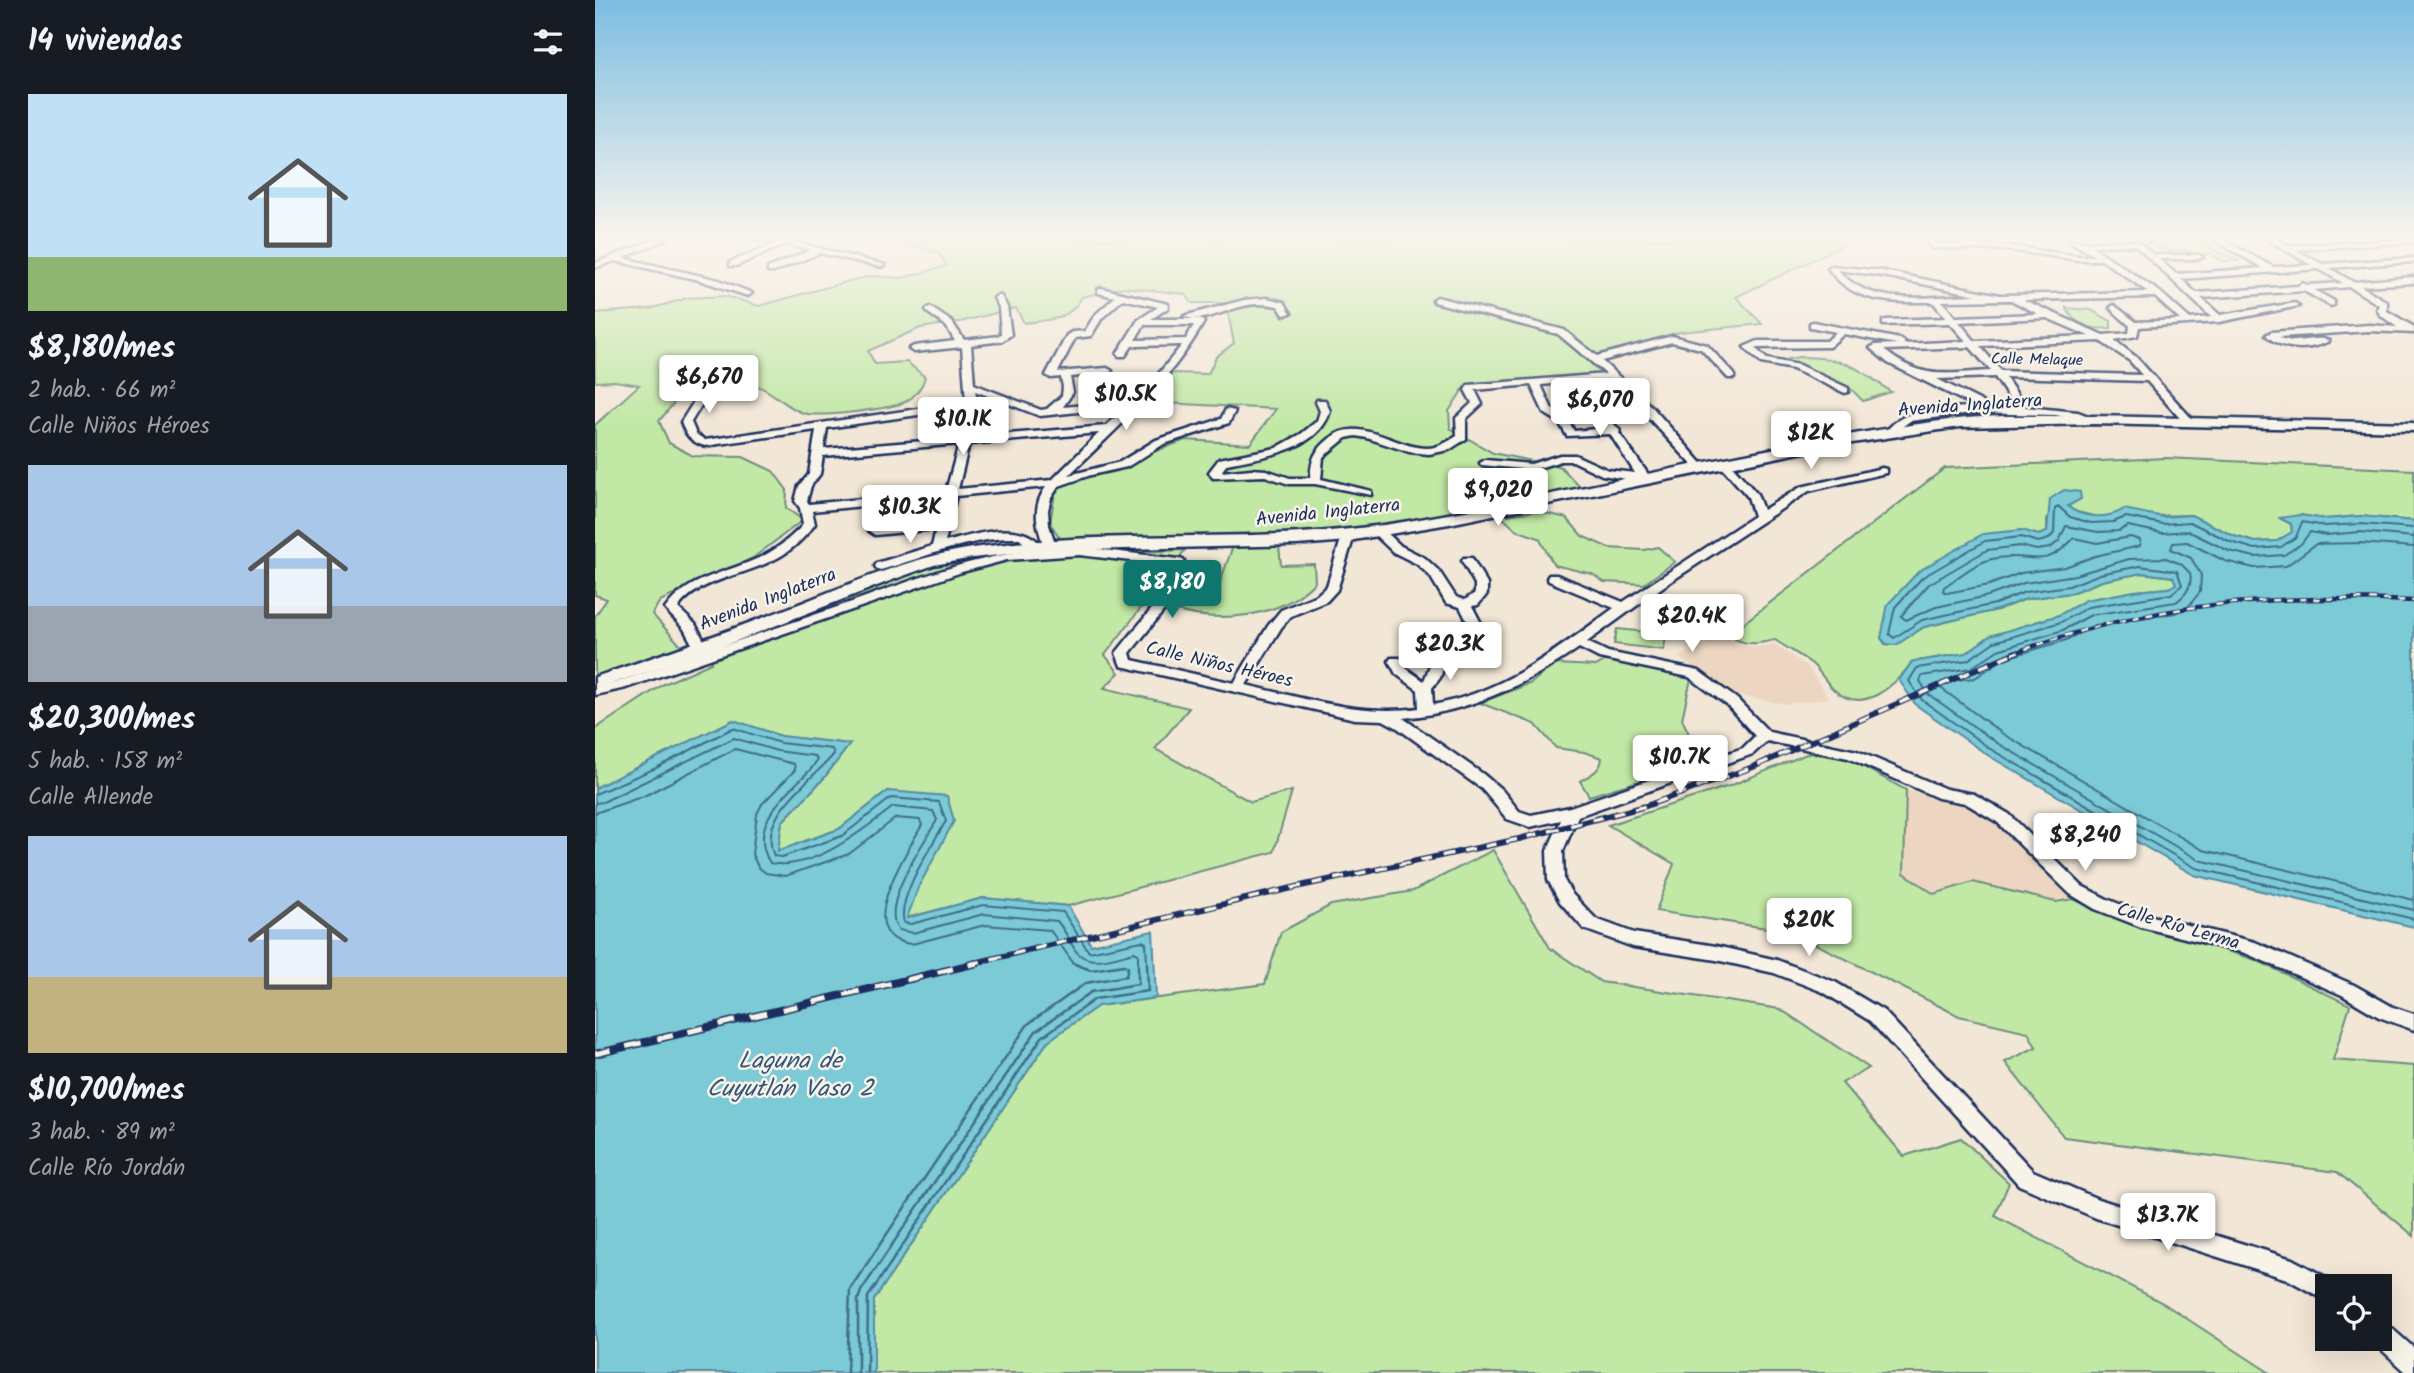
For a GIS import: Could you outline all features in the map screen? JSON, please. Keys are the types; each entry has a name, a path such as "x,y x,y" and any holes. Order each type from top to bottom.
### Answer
{"main road":[{"name":"Avenida Inglaterra","path":"595,683 701,648 930,561 1044,548 1349,536 1891,432 1972,423 2094,420 2414,427"}],"street":[{"path":"915,349 1002,338 1006,335 1001,303"},
{"path":"1107,371 1051,375 1072,335 1088,334 1098,317 1113,303"},
{"path":"1122,354 1145,319 1165,306 1152,303"},
{"path":"1145,319 1197,316 1244,303"},
{"path":"1277,303 1281,304 1287,313"},
{"path":"1447,303 1561,332 1615,376 1702,469"},
{"path":"1939,303 1998,374 2023,411"},
{"path":"2024,303 2105,338 2133,359 2147,378 2189,422"},
{"path":"2167,303 2187,321"},
{"path":"2201,303 2219,319"},
{"path":"2383,303 2383,313 2410,330"},
{"path":"2114,308 2134,325 2219,319 2295,306"},
{"path":"930,310 951,324 963,343 973,404 937,549"},
{"path":"1887,323 2049,316"},
{"path":"1044,548 1043,502 1056,483 1106,429 1164,374 1190,342 1200,322 1145,319"},
{"path":"1813,325 1919,347"},
{"path":"1987,411 1975,402 1891,361 1875,348 2125,337 2134,334 2134,325"},
{"path":"2325,341 2287,345 2275,340 2271,335 2369,328 2410,330"},
{"path":"1842,331 1829,344 1758,344 1749,347 1764,361 1795,367 1845,390"},
{"path":"1594,360 1672,339 1704,347 1731,376"},
{"path":"1128,343 1190,342"},
{"name":"Calle Melaque","path":"1926,377 1998,374 2147,378"},
{"path":"1040,413 1062,405 1068,397 1069,387 1065,376"},
{"path":"1314,481 1318,456 1343,434 1360,434 1411,450 1436,450 1454,443 1462,437 1461,418 1477,404 1471,387 1481,384 1535,383 1615,376"},
{"path":"1578,379 1645,479"},
{"path":"1535,383 1548,411 1563,421 1571,434 1615,431"},
{"path":"968,385 1040,413 1133,404"},
{"path":"705,391 687,422 690,434 697,441 726,441 823,428 973,404"},
{"path":"1321,402 1325,411 1322,422 1304,436 1279,451 1223,461 1215,472 1223,477 1251,472 1266,473 1289,481 1314,481 1367,493"},
{"path":"1602,414 1649,410"},
{"path":"806,508 1056,483 1088,472 1123,465 1160,442 1225,421 1230,411"},
{"path":"1891,432 1895,425 1907,418 1987,411 2062,412 2094,420"},
{"path":"701,648 691,627 671,609 675,601 687,592 768,559 798,538 809,524 806,508 801,501 805,486 814,474 823,428"},
{"path":"817,453 1106,429"},
{"path":"1485,463 1532,467 1560,458 1575,458 1606,473 1645,479"},
{"path":"1725,464 1753,496 1760,517"},
{"path":"1389,718 1465,703 1533,671 1578,643 1623,607 1805,489 1882,471"},
{"path":"875,531 942,526"},
{"path":"1378,531 1397,549 1421,561 1435,574 1451,600 1465,604 1473,602 1481,594 1481,584 1468,561"},
{"path":"881,566 896,559 1001,535 1018,534 1044,548"},
{"path":"1237,689 1286,612 1322,598 1333,587 1349,536"},
{"path":"595,691 621,685 967,566 1044,548"},
{"name":"Calle Niños Héroes","path":"1044,548 1179,563 1184,570 1173,591 1123,653 1126,663 1355,714 1389,718"},
{"path":"1553,578 1623,607"},
{"path":"1465,604 1484,642"},
{"path":"1389,718 1403,723 1434,748 1488,783 1513,815 1530,821 1572,812 1748,751 1764,736 1732,702 1694,674 1604,655 1578,643"},
{"path":"1426,712 1425,688 1433,678 1444,646"},
{"path":"1396,661 1401,671 1425,688"},
{"name":"Calle Río Lerma","path":"1764,736 1852,754 1943,793 1969,798 2003,818 2076,890 2101,904 2141,920 2249,947 2349,990 2386,1012 2414,1022"},
{"path":"1572,812 1555,851 1556,880 1566,898 1590,924 1633,940 1716,953 1777,967 1829,987 1877,1016 2026,1178 2096,1208 2292,1270 2315,1283"},
{"path":"2392,1344 2414,1364"}],"shaded area":[{"path":"1725,636 1740,644 1757,647 1774,644 1808,667 1829,698 1787,704 1733,695 1678,657"},
{"path":"1906,790 1967,803 1998,822 2073,899 2056,902 1973,882 1934,895 1904,873"}],"green space":[{"path":"670,303 749,303 759,306 770,303 1078,303 1065,315 1050,320 1024,323 1016,308 960,322 920,328 868,351 875,364 907,362 925,377 912,397 905,402 885,407 838,414 811,414 797,411 757,386 714,383 688,386 659,421 669,443 693,456 743,457 773,471 787,490 786,508 803,520 753,558 660,601 652,614 684,649 595,678 595,616 607,599 595,595 595,425 639,385 615,381 595,382 595,313 650,309"},
{"path":"1226,303 1742,303 1762,324 1680,332 1587,359 1601,374 1525,382 1482,382 1465,386 1449,411 1450,428 1493,453 1561,467 1581,488 1351,531 1299,536 1062,541 1050,523 1056,487 1186,440 1250,444 1276,409 1147,402 1172,373 1208,374 1216,357 1234,343"},
{"path":"2066,308 2091,310 2111,321 2111,328 2085,326 2074,319"},
{"path":"1799,357 1838,361 1858,370 1891,392 1863,401 1851,389 1783,360"},
{"path":"2166,458 2414,470 2414,521 2360,516 2325,519 2300,515 2281,519 2291,524 2292,532 2277,541 2255,542 2234,536 2191,515 2099,517 2072,511 2067,507 2080,492 2047,519 2047,532 2038,535 2022,530 1881,638 1885,644 1896,645 1924,627 1997,610 2026,599 2071,593 2102,581 2142,573 2174,577 2176,584 2169,588 2086,600 2059,615 1990,636 1966,653 1912,662 1887,689 1866,699 1844,697 1833,689 1812,664 1775,640 1745,643 1735,639 1732,632 1945,468"},
{"path":"1536,511 1567,518 1582,536 1609,548 1644,550 1658,547 1675,562 1644,584 1604,582 1592,574 1554,565 1539,538 1516,530 1501,516"},
{"path":"1233,546 1279,546 1281,565 1314,564 1315,582 1284,604 1247,615 1208,616 1170,609 1188,582 1220,582"},
{"path":"1027,550 1056,556 1185,550 1105,655 1119,673 1104,688 1189,708 1155,749 1251,802 1292,791 1274,852 1068,906 983,898 906,918 919,886 888,791 839,829 777,851 782,822 824,778 850,744 781,736 733,720 595,788 595,729 664,684 711,663 721,645 929,565"},
{"path":"1617,629 1666,634 1664,650 1614,644"},
{"path":"1608,659 1691,679 1682,719 1702,762 1589,796 1580,781 1597,769 1602,758 1556,748 1535,724 1480,703 1531,683 1555,664 1596,666"},
{"path":"1809,753 1849,759 1906,790 1904,873 1934,894 1973,882 2056,902 2073,899 2125,920 2256,960 2350,1005 2333,1060 2414,1066 2414,1236 2337,1172 2064,1137 2005,1062 2036,1047 2028,1032 1959,1016 1792,932 1656,911 1674,864 1608,825 1732,785"},
{"path":"1493,850 1550,948 1601,982 1780,1009 1869,1068 1842,1083 1904,1156 1961,1138 2009,1183 1995,1216 2163,1303 2270,1373 874,1373 874,1300 1048,1041 1098,1006 1265,984 1281,932 1331,905 1413,891"}],"water":[{"path":"2064,490 2080,492 2081,499 2068,506 2080,513 2104,516 2124,509 2163,517 2191,515 2234,536 2255,542 2277,541 2292,532 2291,524 2280,518 2300,515 2325,519 2360,516 2414,521 2414,927 2194,875 1989,756 1916,705 1899,680 1912,662 1966,653 1990,636 2059,615 2086,600 2169,588 2176,584 2173,577 2142,573 2102,581 2071,593 2026,599 1997,610 1924,627 1896,645 1886,644 1881,638 1888,604 1919,571 1983,534 2022,530 2038,535 2047,532 2050,499"},
{"name":"Laguna de Cuyutlán Vaso 2","path":"733,720 781,736 850,744 824,778 782,822 778,851 839,829 888,791 947,796 954,821 919,886 907,918 983,898 1068,906 1091,945 1153,931 1156,998 1098,1006 1048,1041 874,1300 874,1373 595,1373 595,788"}],"railway":[{"path":"2012,654 2112,623 2210,605 2309,599 2414,601"},
{"path":"970,964 1305,885 1519,839 1646,806 1753,767 2016,652"},
{"path":"595,1054 977,963"}]}
